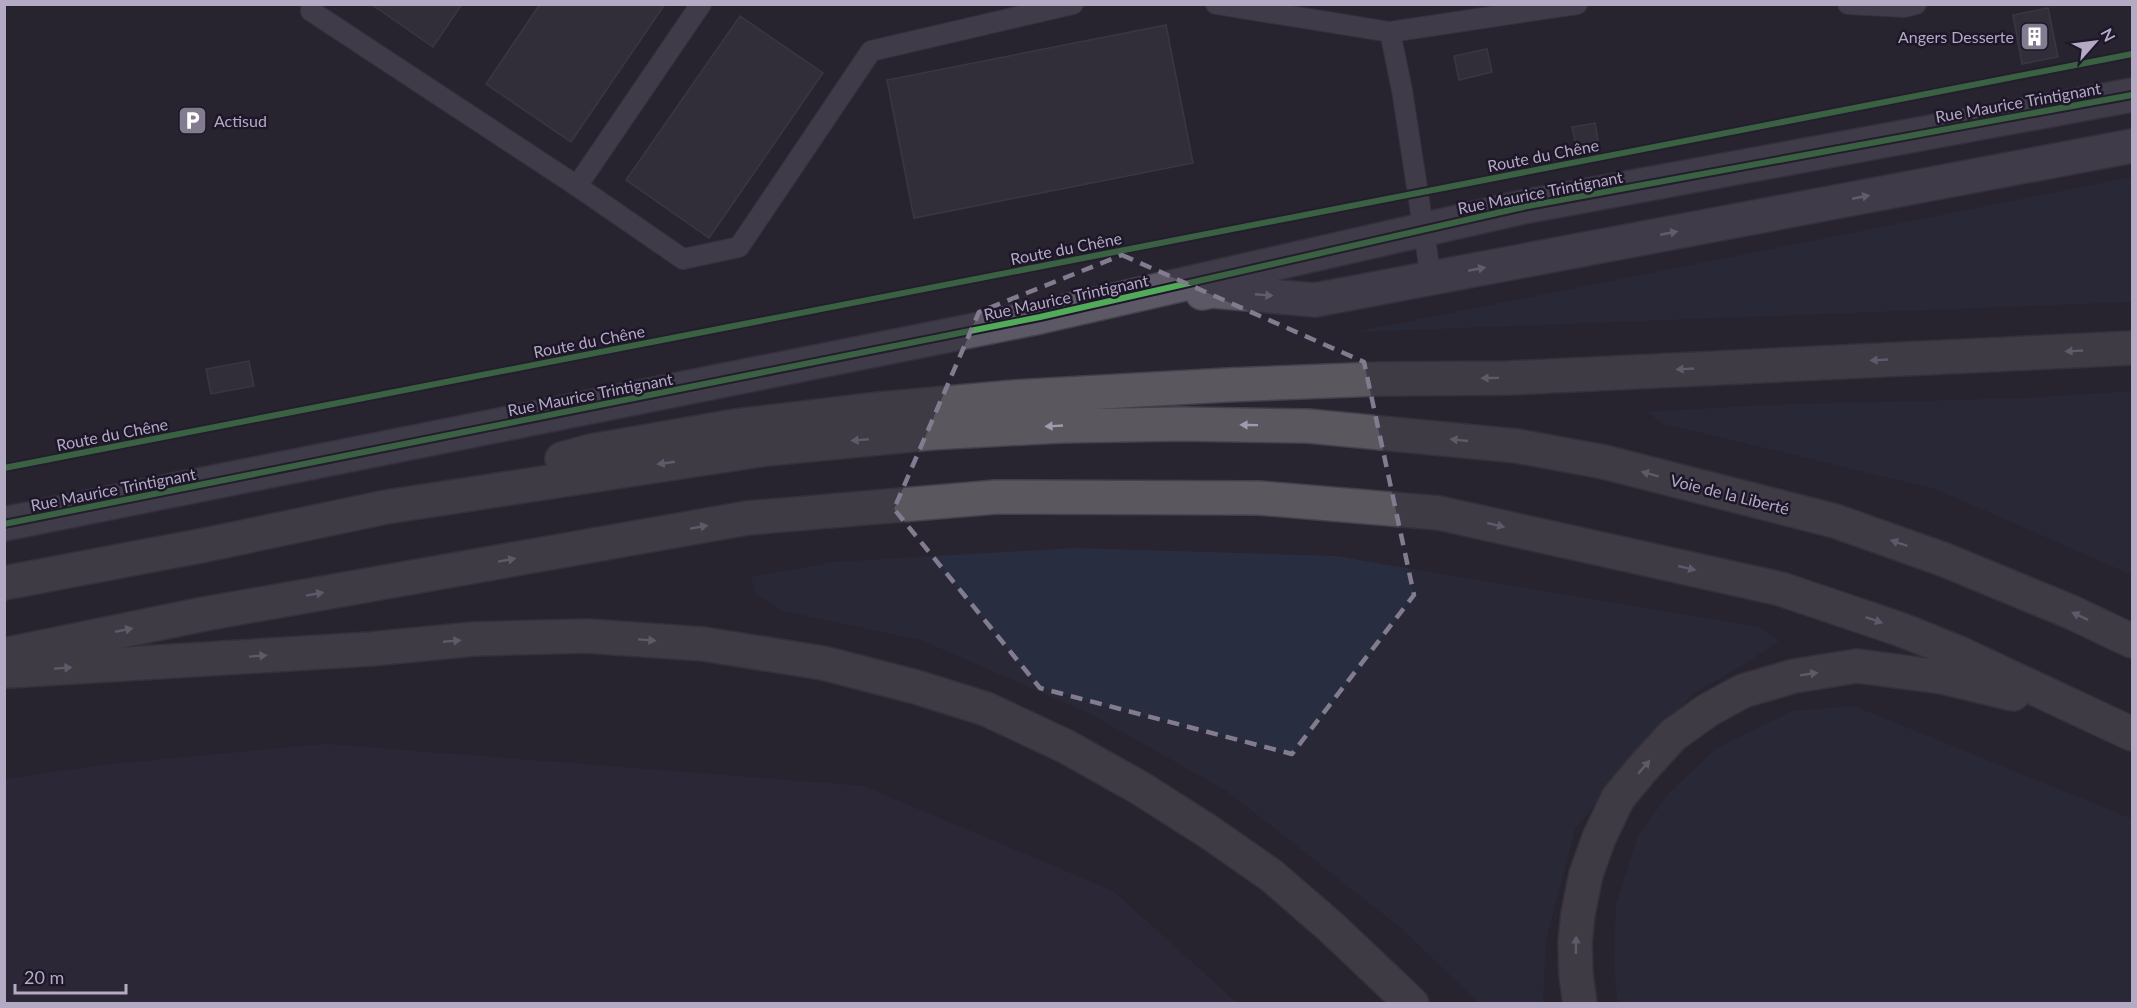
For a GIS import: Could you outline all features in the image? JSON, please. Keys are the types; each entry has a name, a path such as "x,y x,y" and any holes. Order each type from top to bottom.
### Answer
{"highway":[{"path":"4,583 205,545 386,507 591,451 735,426 846,413 1014,396 1262,383 1508,378 2133,348"},
{"name":"Voie de la Liberté","path":"386,507 755,450 931,433 1061,426 1180,424 1308,426 1528,448 1604,462 1835,521 1956,564 2071,612 2133,641"},
{"path":"4,655 204,614 747,518 996,497 1259,498 1439,513 1781,589 1902,630 1959,653 2133,734"},
{"path":"4,671 371,649 474,639 587,636 703,644 823,663 916,687 986,709 1065,746 1140,788 1272,876 1332,928 1412,1004"},
{"path":"1580,1004 1575,942 1578,914 1586,874 1599,838 1618,798 1642,769 1673,735 1708,710 1743,691 1794,676 1857,666 1942,677 2088,712"}],"street":[{"name":"Rue Maurice Trintignant","path":"4,524 1040,317 1523,207 2133,95"},
{"name":"Rue Maurice Trintignant","path":"1040,317 1212,291 1315,300 2133,146"}],"lane":[{"path":"312,4 311,11 577,186 683,259 739,247 871,51 1072,4"},
{"path":"577,186 700,4"},
{"path":"1216,4 1390,32 1577,4"},
{"path":"1848,4 1905,7 1916,4"},
{"path":"1390,32 1402,90 1431,278"}],"highlighted area":[{"path":"1122,255 1364,362 1414,595 1292,754 1040,688 894,509 979,312"}],"shaded area":[{"path":"2132,177 2132,302 1356,332"},
{"path":"2132,391 2132,575 1936,489 1661,423 1648,412 1764,405 2029,398"},
{"path":"1075,548 1335,556 1759,627 1779,641 1694,694 1634,757 1575,829 1546,940 1543,1003 1479,1003 1401,928 1227,791 1089,713 921,640 783,611 756,593 751,577 834,562"},
{"path":"1854,706 2132,819 2132,1003 1618,1003 1614,967 1616,905 1638,836 1669,793 1717,748 1793,711"},
{"path":"326,744 863,786 1113,891 1237,1003 5,1003 5,779 104,765"}],"building":[{"path":"371,4 462,4 433,47"},
{"path":"540,4 665,4 571,142 486,84"},
{"name":"Angers Desserte","path":"2048,8 2058,57 2022,64 2013,15"},
{"path":"740,16 823,73 709,238 626,180"},
{"path":"1166,25 1193,163 914,218 887,80"},
{"path":"1487,49 1492,72 1459,80 1454,56"},
{"path":"1595,123 1598,140 1576,145 1572,127"},
{"path":"249,361 254,386 211,394 206,369"}],"cycle path":[{"name":"Route du Chêne","path":"4,468 2132,54"},
{"path":"4,524 1040,317 1523,207 2132,95"}],"place":[{"name":"Angers Desserte","path":"2035,36"},
{"name":"Actisud","path":"193,120"}]}
